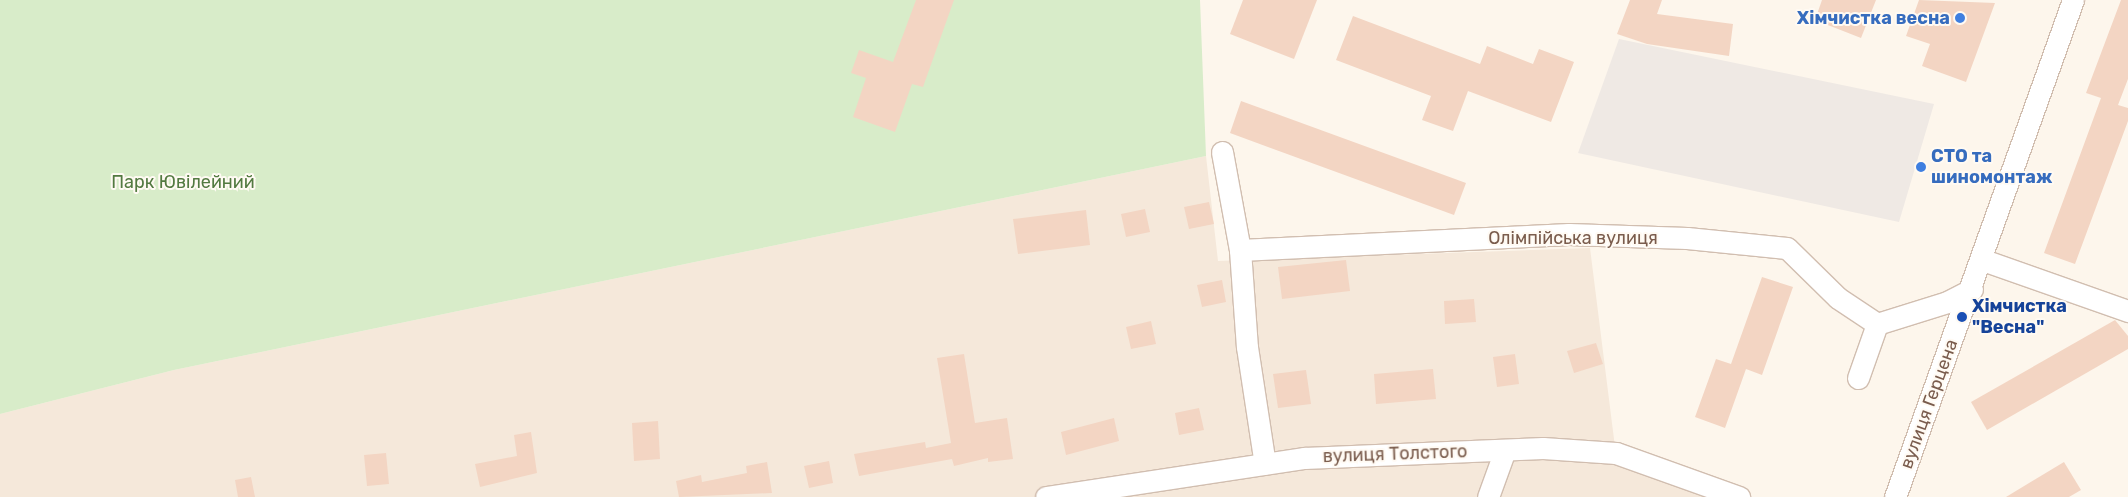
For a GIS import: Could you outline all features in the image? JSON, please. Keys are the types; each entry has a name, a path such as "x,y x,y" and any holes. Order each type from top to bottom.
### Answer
{"street":[{"name":"вулиця Герцена","path":"1895,497 1972,289 2072,0"},
{"path":"1222,152 1240,250 1247,347 1265,464"},
{"name":"Олімпійська вулиця","path":"1240,250 1569,234 1688,238 1787,248 1838,298 1877,324"},
{"path":"1982,260 2128,311"},
{"path":"1858,378 1877,324 1946,302 1972,289"},
{"name":"вулиця Толстого","path":"1046,497 1139,490 1265,464 1304,458 1544,448 1616,453 1686,488 1739,497"},
{"path":"1488,497 1505,450"}],"shaded area":[{"path":"1619,39 1934,104 1899,222 1578,153"},
{"path":"1206,156 1218,261 1590,248 1616,455 1720,497 0,497 0,414 174,370"}],"green space":[{"name":"Парк Ювілейний","path":"0,0 1200,0 1206,156 174,370 0,414"}],"building":[{"path":"916,0 954,0 923,87 912,84 895,132 853,117 866,78 851,73 859,50 893,62"},
{"path":"1243,0 1317,0 1294,59 1230,34"},
{"path":"1630,0 1662,0 1657,14 1733,24 1729,56 1647,44 1617,34"},
{"path":"1822,0 1876,0 1861,38 1815,20"},
{"path":"1919,0 1995,3 1966,82 1922,66 1930,44 1906,36"},
{"path":"2121,0 2128,0 2128,79 2118,105 2128,108 2128,121 2075,264 2044,253 2101,98 2086,93"},
{"path":"1353,16 1480,64 1487,46 1533,64 1539,49 1574,62 1551,122 1468,91 1453,131 1422,120 1431,96 1336,60"},
{"path":"1241,101 1466,183 1454,215 1230,133"},
{"path":"1209,202 1214,224 1189,229 1184,207"},
{"path":"1145,209 1150,232 1126,237 1121,214"},
{"path":"1086,210 1090,245 1018,254 1013,219"},
{"path":"1346,260 1350,291 1282,299 1278,267"},
{"path":"1762,277 1793,287 1762,375 1746,369 1725,428 1695,417 1716,359 1731,364"},
{"path":"1222,280 1226,302 1202,307 1197,285"},
{"path":"1474,299 1476,322 1445,324 1444,301"},
{"path":"2115,320 2128,336 2128,349 1987,430 1971,402"},
{"path":"1151,321 1156,344 1131,349 1126,327"},
{"path":"1596,343 1603,364 1574,373 1567,351"},
{"path":"964,354 975,423 1007,418 1013,459 988,462 988,458 954,466 952,459 859,476 854,454 925,442 926,448 951,443 937,358"},
{"path":"1515,354 1519,384 1497,387 1493,357"},
{"path":"1433,369 1436,399 1376,404 1374,374"},
{"path":"1306,370 1311,404 1278,408 1273,374"},
{"path":"1199,408 1204,430 1179,435 1175,413"},
{"path":"1114,418 1119,441 1066,455 1061,432"},
{"path":"658,421 660,459 634,461 632,423"},
{"path":"531,432 537,473 480,487 475,464 517,456 514,435"},
{"path":"386,453 389,484 367,486 364,455"},
{"path":"829,461 833,483 809,488 804,466"},
{"path":"767,462 772,493 679,497 676,481 701,475 702,482 747,473 746,466"},
{"path":"2064,462 2081,490 2069,497 2006,497"},
{"path":"251,477 255,497 238,497 235,480"}],"place":[{"name":"Хімчистка весна","path":"1960,18"},
{"name":"СТО та шиномонтаж","path":"1921,167"},
{"name":"Хімчистка \"Весна\"","path":"1962,317"}]}
